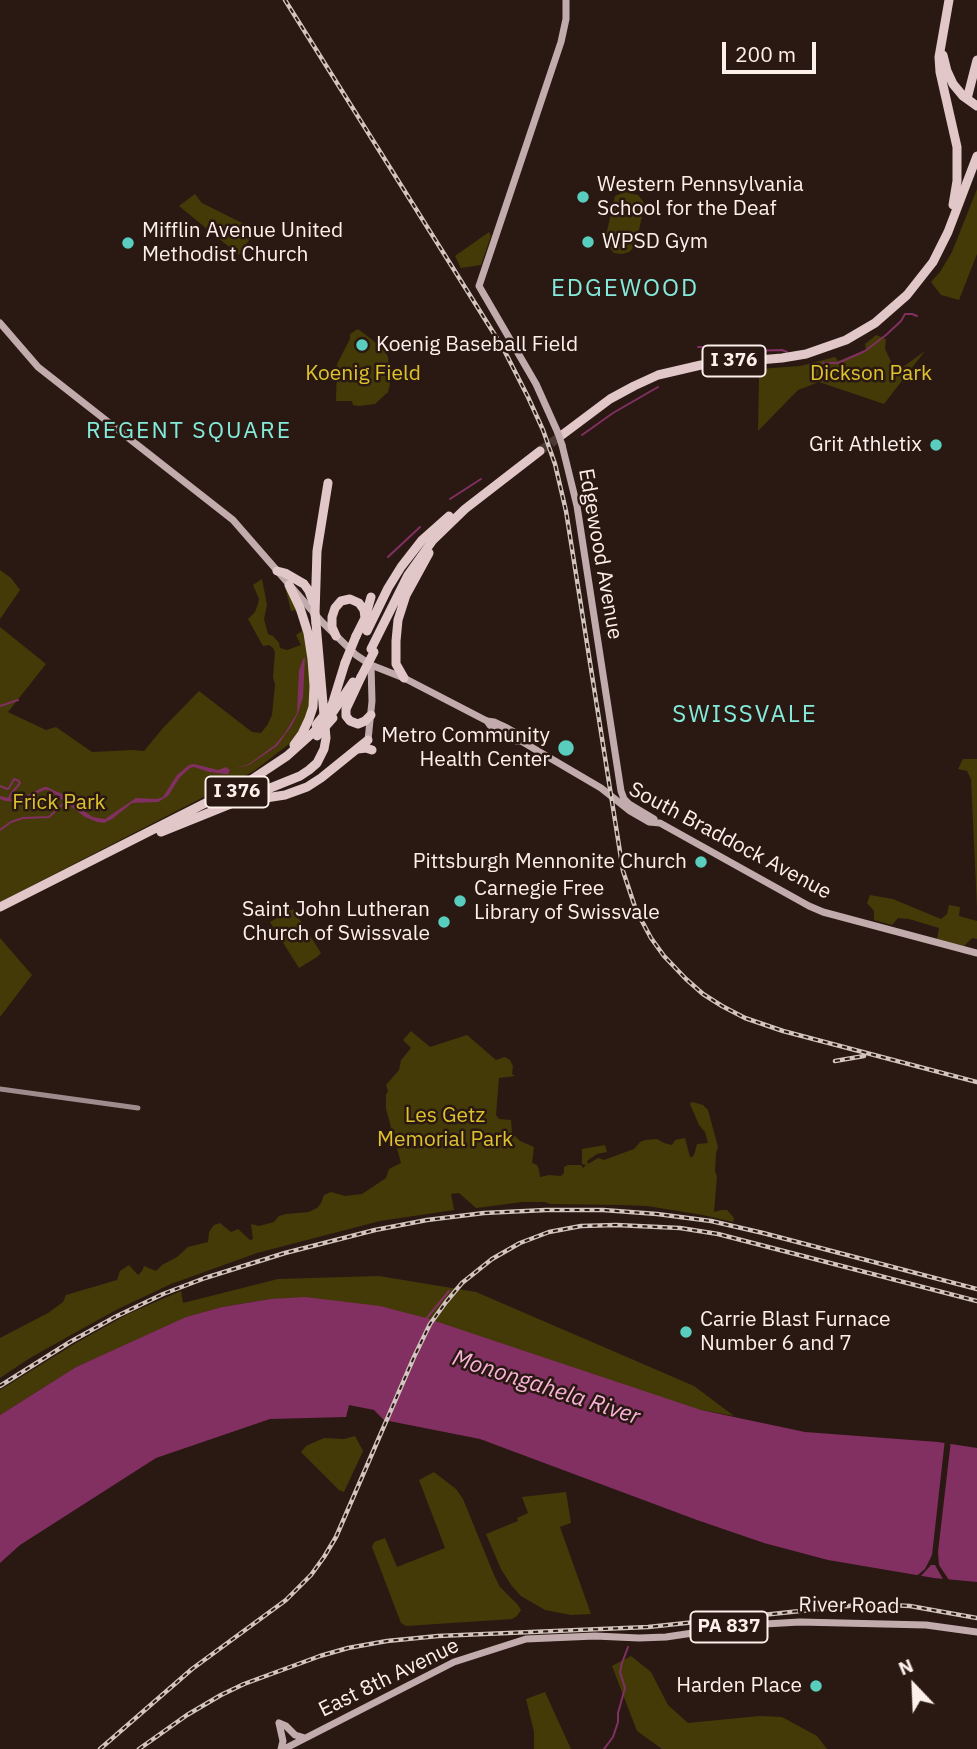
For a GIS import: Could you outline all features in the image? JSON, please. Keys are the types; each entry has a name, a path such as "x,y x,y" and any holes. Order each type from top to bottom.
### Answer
{"highway":[{"path":"928,269 950,216 957,181 957,148 939,67 949,0"},
{"path":"942,36 943,57 949,75 956,88 977,106"},
{"path":"967,99 977,60"},
{"name":"I 376","path":"561,438 618,394 666,373 710,363 799,356 846,340 875,323 913,289 928,269 948,232 977,156"},
{"name":"I 376","path":"561,438 620,398 659,379 710,368 799,360 840,348 871,332 905,305 932,272 949,242 977,170"},
{"name":"I 376","path":"0,910 261,779 289,760 333,711 359,676 373,650 407,585 431,549 461,518 541,453 458,515 428,547 408,575 373,650"},
{"path":"367,631 392,581 416,547 446,519 500,482"},
{"path":"149,836 300,776 315,765 321,756 326,734 315,613 317,551 328,483"},
{"path":"404,678 396,661 398,620 406,595 431,549"},
{"path":"277,570 304,584 315,613"},
{"path":"289,584 307,633 314,685 309,719 291,748"},
{"path":"333,711 345,663 365,618 371,597"},
{"path":"336,636 331,617 341,601 350,599 359,603 364,608 365,618"},
{"path":"359,676 346,716 358,724 371,715"},
{"path":"234,789 316,730"},
{"name":"I 376","path":"0,910 258,776 316,730"},
{"path":"228,805 304,789 318,781 368,740"},
{"path":"358,749 372,750"}],"main road":[{"name":"Edgewood Avenue","path":"566,0 565,31 479,283 480,290 536,384 561,438 577,506 622,794 629,804 660,823"},
{"name":"South Braddock Avenue","path":"0,323 38,367 233,520 336,636 371,665 507,728 516,733 521,741 601,788 630,811 649,822 660,823 751,876 823,912 977,953"},
{"path":"368,740 371,665"},
{"path":"372,681 376,673 383,670"},
{"path":"0,1089 138,1108"},
{"name":"River Road","path":"595,1636 666,1637 747,1625 800,1622 926,1625 977,1632"},
{"name":"East 8th Avenue","path":"283,1749 454,1662 526,1639 595,1636"},
{"path":"283,1749 279,1723 295,1735 306,1738"}],"green space":[{"path":"977,189 977,254 959,300 941,295 931,282 952,252"},
{"path":"625,192 638,195 644,206 637,240 629,252 622,254 614,253 605,240 615,196"},
{"path":"195,194 202,203 256,230 239,255 179,206"},
{"path":"489,232 491,236 481,265 461,268 455,256"},
{"name":"Koenig Field","path":"358,329 383,348 388,357 390,384 388,392 375,404 359,406 353,405 352,401 336,401 337,364 350,334"},
{"name":"Dickson Park","path":"876,335 886,339 885,349 896,372 925,351 884,404 819,382 798,390 758,431 759,377 745,370 800,366 835,357 838,361 866,350 865,344"},
{"path":"0,570 11,578 20,590 0,619"},
{"name":"Frick Park","path":"262,579 267,605 264,619 268,634 279,643 280,648 287,650 301,645 296,635 302,631 298,614 294,610 291,611 285,587 293,597 304,629 311,682 309,710 293,741 254,771 0,902 0,627 46,664 8,712 46,730 56,727 92,752 144,751 199,691 252,732 261,733 272,715 275,652 269,645 263,646 248,619 255,612 259,599 253,585"},
{"path":"963,759 977,759 977,907 971,779 967,771 958,769"},
{"path":"870,895 893,899 941,919 947,914 949,905 960,907 959,916 977,921 977,939 972,938 964,946 937,939 939,928 909,919 898,918 892,925 874,920 874,911 867,903"},
{"path":"293,909 321,953 299,968 270,922"},
{"path":"0,938 32,975 0,1017"},
{"name":"Les Getz Memorial Park","path":"411,1031 430,1047 467,1035 496,1060 505,1057 510,1060 513,1066 512,1074 515,1076 499,1078 496,1115 499,1119 511,1120 512,1133 520,1141 534,1147 532,1163 537,1165 540,1177 561,1176 564,1167 568,1165 581,1165 583,1168 586,1165 582,1164 582,1149 605,1145 607,1152 597,1154 587,1161 588,1164 598,1158 604,1160 634,1149 645,1140 657,1139 672,1145 675,1140 685,1138 692,1157 697,1144 708,1143 690,1104 692,1102 703,1105 708,1110 718,1147 714,1212 727,1210 734,1218 733,1222 647,1206 522,1202 476,1208 459,1193 451,1194 454,1210 380,1221 257,1253 171,1284 87,1326 0,1378 0,1338 48,1313 63,1302 66,1295 117,1280 120,1271 129,1265 138,1275 144,1266 156,1271 188,1247 208,1242 209,1232 214,1225 220,1223 231,1232 238,1229 250,1240 253,1239 251,1224 259,1226 274,1222 279,1216 286,1214 309,1212 317,1208 324,1195 331,1192 345,1196 362,1194 386,1178 389,1169 401,1163 386,1109 386,1085 399,1070 401,1060 411,1048 403,1040"},
{"path":"379,1276 476,1292 694,1386 734,1416 701,1410 270,1299 222,1307 187,1317 76,1367 0,1415 0,1390 128,1314 181,1291 183,1303 278,1279"},
{"path":"355,1436 363,1451 344,1492 301,1452 306,1446 324,1438 344,1439"},
{"path":"434,1472 456,1489 463,1499 500,1587 521,1610 512,1619 406,1626 401,1623 372,1547 374,1542 385,1538 397,1567 445,1548 419,1480"},
{"path":"566,1492 571,1523 560,1527 591,1614 571,1615 545,1610 521,1596 501,1569 486,1534 518,1521 517,1518 528,1513 522,1497"},
{"path":"631,1656 651,1672 668,1705 688,1723 759,1716 782,1717 817,1736 827,1749 662,1749 637,1731 612,1666"},
{"path":"545,1692 571,1749 534,1749 534,1732 526,1699"}],"water":[{"path":"305,658 303,697 298,713 292,725 277,746 249,765 235,769 249,764 275,745 285,733 297,713 299,671"},
{"path":"189,765 218,770 226,767 230,770 225,774 190,768 180,777 168,796 158,802 132,803 104,823 85,817 49,790 20,802 0,799 0,796 17,800 47,787 66,796 93,817 105,819 136,798 163,797 177,775"},
{"name":"Monongahela River","path":"305,1297 380,1306 426,1318 701,1410 805,1432 938,1442 977,1448 977,1582 934,1578 828,1560 764,1543 480,1439 384,1420 374,1410 349,1405 346,1417 270,1419 156,1458 20,1545 0,1563 0,1415 76,1367 186,1317 222,1307 270,1299"}],"pier":[{"path":"945,1439 951,1440 938,1552 939,1565 951,1583 944,1581 935,1565 931,1565 920,1577 914,1578 925,1569 932,1555"}],"waterway":[{"path":"823,363 838,363 865,351 886,335 905,314 917,316"},
{"path":"698,347 722,347 741,353 782,350 787,352"},
{"path":"582,435 658,387"},
{"path":"450,499 481,479"},
{"path":"388,557 420,527"},
{"path":"0,706 18,700"},
{"path":"0,786 7,789 14,779 19,781 9,798"},
{"path":"0,830 23,818 49,817 66,801"},
{"path":"426,1319 449,1291"},
{"path":"604,1749 613,1737 618,1722 625,1688 620,1672 628,1647"}],"tunnel":[{"path":"540,451 562,435"}],"railway":[{"path":"285,0 503,348 543,430 555,464 566,511 623,871 636,910 651,938 664,956 703,994 745,1018 783,1031 977,1082"},
{"path":"835,1061 864,1056"},
{"path":"0,1386 115,1317 205,1278 285,1253 375,1230 484,1213 603,1210 711,1221 977,1289"},
{"path":"100,1749 192,1669 286,1600 311,1575 336,1537 430,1324 462,1283 492,1259 520,1243 549,1232 581,1226 680,1228 718,1234 977,1301"},
{"path":"139,1749 187,1715 244,1684 320,1656 387,1641 438,1636 648,1627 867,1604 910,1606 977,1618"}],"place":[{"name":"Western Pennsylvania School for the Deaf","path":"583,197"},
{"name":"WPSD Gym","path":"588,242"},
{"name":"Mifflin Avenue United Methodist Church","path":"128,243"},
{"name":"Koenig Baseball Field","path":"362,345"},
{"name":"Grit Athletix","path":"936,445"},
{"name":"Metro Community Health Center","path":"566,748"},
{"name":"Pittsburgh Mennonite Church","path":"701,862"},
{"name":"Carnegie Free Library of Swissvale","path":"460,901"},
{"name":"Saint John Lutheran Church of Swissvale","path":"444,922"},
{"name":"Carrie Blast Furnace Number 6 and 7","path":"686,1332"},
{"name":"Harden Place","path":"816,1686"}],"district":[{"name":"EDGEWOOD","path":"625,289"},
{"name":"REGENT SQUARE","path":"189,431"},
{"name":"SWISSVALE","path":"745,715"}]}
